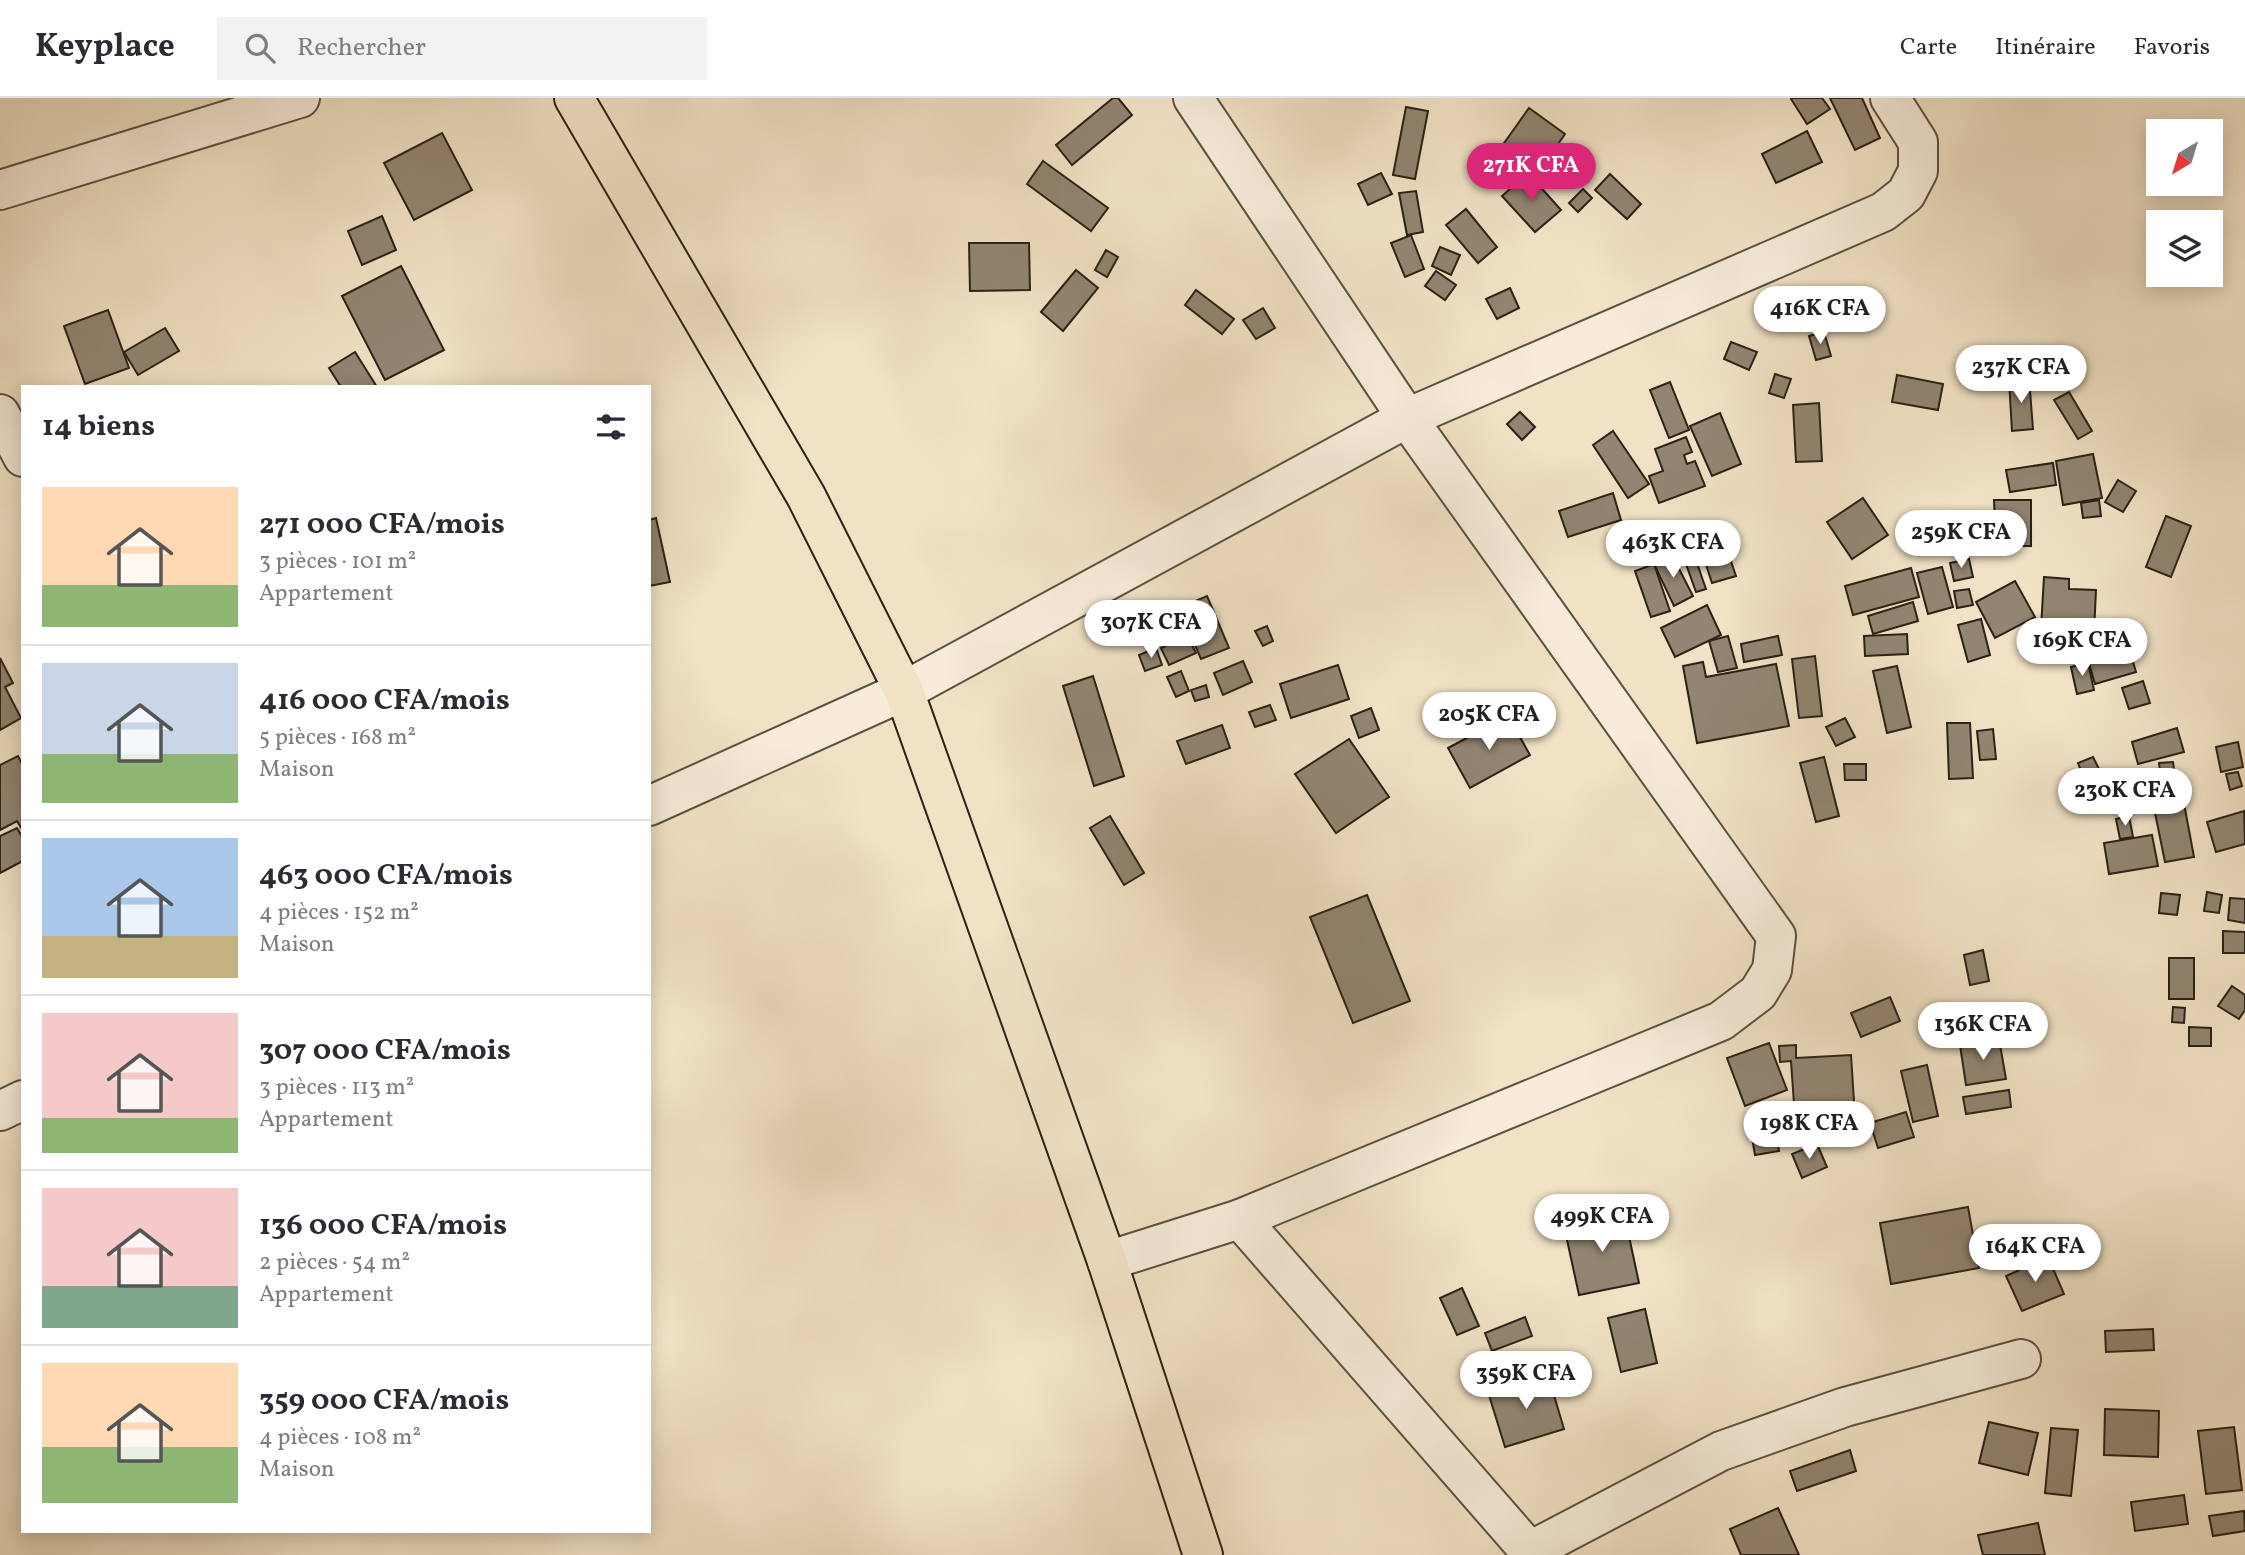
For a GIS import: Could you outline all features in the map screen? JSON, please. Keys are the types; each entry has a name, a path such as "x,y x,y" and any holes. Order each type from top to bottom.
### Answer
{"highway":[{"path":"574,98 806,496 904,691 1107,1261 1203,1555"}],"street":[{"path":"0,190 300,98"},
{"path":"1107,1261 1240,1219 1721,1021 1758,993 1772,970 1776,936 1407,418 1193,98"},
{"path":"651,805 904,691 1407,418 1883,212 1906,194 1919,171 1918,142 1897,102"},
{"path":"0,414 21,453"},
{"path":"0,1111 21,1101"},
{"path":"1240,1219 1531,1553 1721,1451 1845,1406 2021,1359"}],"building":[{"path":"1113,98 1118,98 1132,115 1072,165 1056,145"},
{"path":"1822,98 1830,109 1807,124 1791,99"},
{"path":"1830,98 1862,98 1880,138 1855,150"},
{"path":"1406,107 1428,111 1415,179 1393,175"},
{"path":"1529,108 1565,134 1539,172 1502,146"},
{"path":"1807,131 1822,162 1776,183 1762,154"},
{"path":"442,133 472,190 414,220 384,163"},
{"path":"1043,161 1108,208 1091,231 1027,184"},
{"path":"1381,173 1392,194 1368,205 1358,184"},
{"path":"1528,173 1561,210 1535,232 1502,196"},
{"path":"1610,174 1641,204 1627,219 1595,190"},
{"path":"1583,189 1592,198 1578,212 1569,203"},
{"path":"1416,191 1423,232 1407,235 1399,193"},
{"path":"1466,209 1497,247 1478,263 1446,225"},
{"path":"382,216 396,250 362,265 348,231"},
{"path":"1411,235 1424,269 1405,277 1391,243"},
{"path":"969,243 1029,243 1030,290 970,291"},
{"path":"1440,247 1460,255 1451,275 1432,266"},
{"path":"1106,250 1118,257 1107,277 1095,270"},
{"path":"401,266 444,350 385,380 342,296"},
{"path":"1076,270 1098,288 1063,331 1041,312"},
{"path":"1436,271 1456,285 1445,300 1425,286"},
{"path":"1510,288 1519,308 1497,319 1486,299"},
{"path":"1196,290 1234,319 1222,334 1185,305"},
{"path":"1263,308 1275,328 1256,339 1243,320"},
{"path":"108,310 129,368 85,384 64,326"},
{"path":"165,328 179,351 138,375 124,352"},
{"path":"1824,332 1831,356 1816,360 1809,336"},
{"path":"1731,342 1757,352 1749,370 1724,359"},
{"path":"355,352 376,385 340,385 329,368"},
{"path":"1775,374 1791,379 1784,398 1769,393"},
{"path":"1897,375 1943,384 1938,410 1892,402"},
{"path":"2029,378 2033,429 2012,431 2009,380"},
{"path":"1670,382 1689,430 1669,438 1650,390"},
{"path":"2069,392 2092,431 2078,439 2054,400"},
{"path":"1819,403 1822,461 1796,462 1793,405"},
{"path":"1520,412 1535,427 1522,440 1507,424"},
{"path":"1720,413 1741,464 1712,476 1690,426"},
{"path":"1613,431 1649,484 1628,498 1593,445"},
{"path":"1686,437 1692,452 1684,455 1687,464 1695,461 1705,486 1659,503 1649,476 1663,471 1655,449"},
{"path":"2093,454 2102,498 2063,505 2056,461"},
{"path":"2053,463 2056,485 2010,492 2006,470"},
{"path":"2118,480 2136,491 2123,512 2105,502"},
{"path":"1613,493 1621,520 1568,537 1559,511"},
{"path":"1863,498 1888,535 1852,559 1827,522"},
{"path":"1994,500 2031,500 2031,546 1996,546"},
{"path":"2099,500 2101,516 2083,518 2081,503"},
{"path":"2166,516 2191,526 2171,577 2146,567"},
{"path":"656,518 670,582 651,586 651,519"},
{"path":"1720,529 1736,576 1712,583 1697,537"},
{"path":"1691,546 1706,589 1696,592 1681,550"},
{"path":"1672,555 1693,596 1674,606 1654,564"},
{"path":"1969,559 1973,577 1954,581 1950,563"},
{"path":"1654,564 1670,611 1651,617 1635,571"},
{"path":"1942,567 1953,607 1928,614 1917,573"},
{"path":"1911,568 1919,597 1853,615 1845,586"},
{"path":"2044,577 2069,579 2069,589 2096,590 2094,632 2041,628"},
{"path":"2015,581 2035,617 1995,638 1976,602"},
{"path":"1969,589 1973,605 1957,608 1954,591"},
{"path":"1207,596 1229,648 1201,659 1179,608"},
{"path":"1913,602 1918,621 1873,634 1868,616"},
{"path":"1707,605 1721,635 1675,657 1661,628"},
{"path":"1981,619 1990,655 1968,662 1958,625"},
{"path":"2122,625 2136,672 2095,684 2081,636"},
{"path":"1267,626 1273,641 1263,646 1255,631"},
{"path":"1907,634 1908,654 1865,656 1864,636"},
{"path":"1187,636 1196,653 1169,665 1161,648"},
{"path":"1728,636 1737,668 1718,672 1709,641"},
{"path":"1778,636 1782,655 1744,662 1741,644"},
{"path":"1156,648 1162,665 1145,671 1139,655"},
{"path":"1815,656 1822,716 1799,718 1792,659"},
{"path":"0,658 13,683 5,687 21,718 0,730"},
{"path":"1243,661 1252,682 1223,695 1214,673"},
{"path":"1703,662 1706,677 1776,664 1789,726 1697,743 1683,666"},
{"path":"2088,663 2094,690 2077,694 2071,667"},
{"path":"1338,665 1349,699 1291,718 1280,684"},
{"path":"1897,666 1911,727 1887,733 1873,671"},
{"path":"1181,671 1189,691 1176,697 1167,677"},
{"path":"1093,676 1124,776 1094,786 1063,686"},
{"path":"2143,681 2150,703 2129,709 2122,688"},
{"path":"1206,685 1209,697 1195,701 1191,690"},
{"path":"1270,705 1276,720 1255,727 1249,712"},
{"path":"1371,708 1379,730 1359,738 1351,716"},
{"path":"1508,716 1530,755 1470,788 1448,748"},
{"path":"1845,718 1855,737 1836,746 1826,727"},
{"path":"1947,723 1970,723 1973,778 1949,779"},
{"path":"1222,725 1230,748 1186,764 1177,741"},
{"path":"2177,728 2184,752 2138,764 2132,742"},
{"path":"1993,729 1996,759 1980,760 1977,731"},
{"path":"1349,739 1389,797 1336,833 1295,774"},
{"path":"2238,742 2243,767 2221,772 2216,747"},
{"path":"18,756 21,762 21,828 17,821 0,830 0,765"},
{"path":"1824,757 1839,816 1816,822 1800,763"},
{"path":"2093,757 2100,771 2084,778 2078,763"},
{"path":"2173,762 2175,779 2161,780 2159,763"},
{"path":"1844,764 1866,764 1866,780 1845,780"},
{"path":"2238,772 2242,786 2230,790 2226,774"},
{"path":"2183,798 2194,857 2165,862 2153,803"},
{"path":"2244,811 2245,844 2216,852 2207,822"},
{"path":"1110,816 1144,873 1124,885 1090,828"},
{"path":"2129,816 2133,837 2120,839 2116,819"},
{"path":"17,828 21,835 21,862 0,873 0,836"},
{"path":"2152,835 2158,866 2109,874 2104,843"},
{"path":"2207,892 2222,895 2219,913 2204,911"},
{"path":"2161,893 2180,895 2177,915 2159,913"},
{"path":"1367,895 1410,1001 1353,1023 1310,917"},
{"path":"2230,898 2245,899 2245,923 2228,920"},
{"path":"2223,931 2245,932 2245,953 2223,953"},
{"path":"1983,950 1989,981 1970,985 1964,955"},
{"path":"2169,958 2194,958 2194,999 2169,999"},
{"path":"2232,986 2245,995 2245,1010 2239,1019 2218,1006"},
{"path":"1890,997 1900,1021 1861,1037 1851,1013"},
{"path":"2173,1007 2185,1008 2184,1023 2172,1022"},
{"path":"1984,1018 1990,1034 1971,1041 1965,1026"},
{"path":"2189,1027 2211,1028 2211,1046 2189,1046"},
{"path":"1999,1039 2006,1079 1966,1085 1960,1045"},
{"path":"1769,1043 1787,1090 1745,1106 1727,1058"},
{"path":"1796,1045 1796,1058 1851,1055 1855,1117 1817,1120 1816,1103 1794,1104 1791,1061 1780,1062 1779,1046"},
{"path":"1927,1065 1938,1116 1913,1122 1901,1071"},
{"path":"2009,1090 2011,1107 1966,1114 1963,1097"},
{"path":"1906,1112 1914,1137 1878,1148 1870,1123"},
{"path":"1840,1121 1842,1132 1824,1135 1822,1124"},
{"path":"1774,1122 1779,1151 1755,1155 1750,1126"},
{"path":"1817,1144 1827,1167 1802,1178 1792,1154"},
{"path":"1968,1207 1979,1268 1891,1284 1880,1223"},
{"path":"1624,1213 1639,1283 1579,1295 1564,1226"},
{"path":"2048,1257 2064,1294 2022,1311 2006,1276"},
{"path":"1462,1288 1479,1326 1457,1335 1440,1298"},
{"path":"1645,1309 1657,1363 1621,1372 1608,1318"},
{"path":"1525,1317 1532,1336 1492,1351 1485,1333"},
{"path":"2153,1329 2154,1350 2106,1352 2105,1331"},
{"path":"1548,1375 1564,1429 1505,1447 1488,1392"},
{"path":"2105,1409 2159,1411 2158,1457 2104,1455"},
{"path":"1989,1422 2038,1433 2028,1475 1979,1463"},
{"path":"2234,1427 2242,1490 2206,1494 2198,1431"},
{"path":"2051,1428 2078,1430 2071,1496 2045,1493"},
{"path":"1850,1450 1856,1471 1797,1491 1790,1471"},
{"path":"2184,1495 2188,1524 2135,1531 2131,1502"},
{"path":"1778,1508 1799,1555 1741,1555 1730,1529"},
{"path":"2244,1511 2245,1531 2213,1536 2209,1516"},
{"path":"2038,1523 2045,1555 1983,1555 1978,1535"}]}
